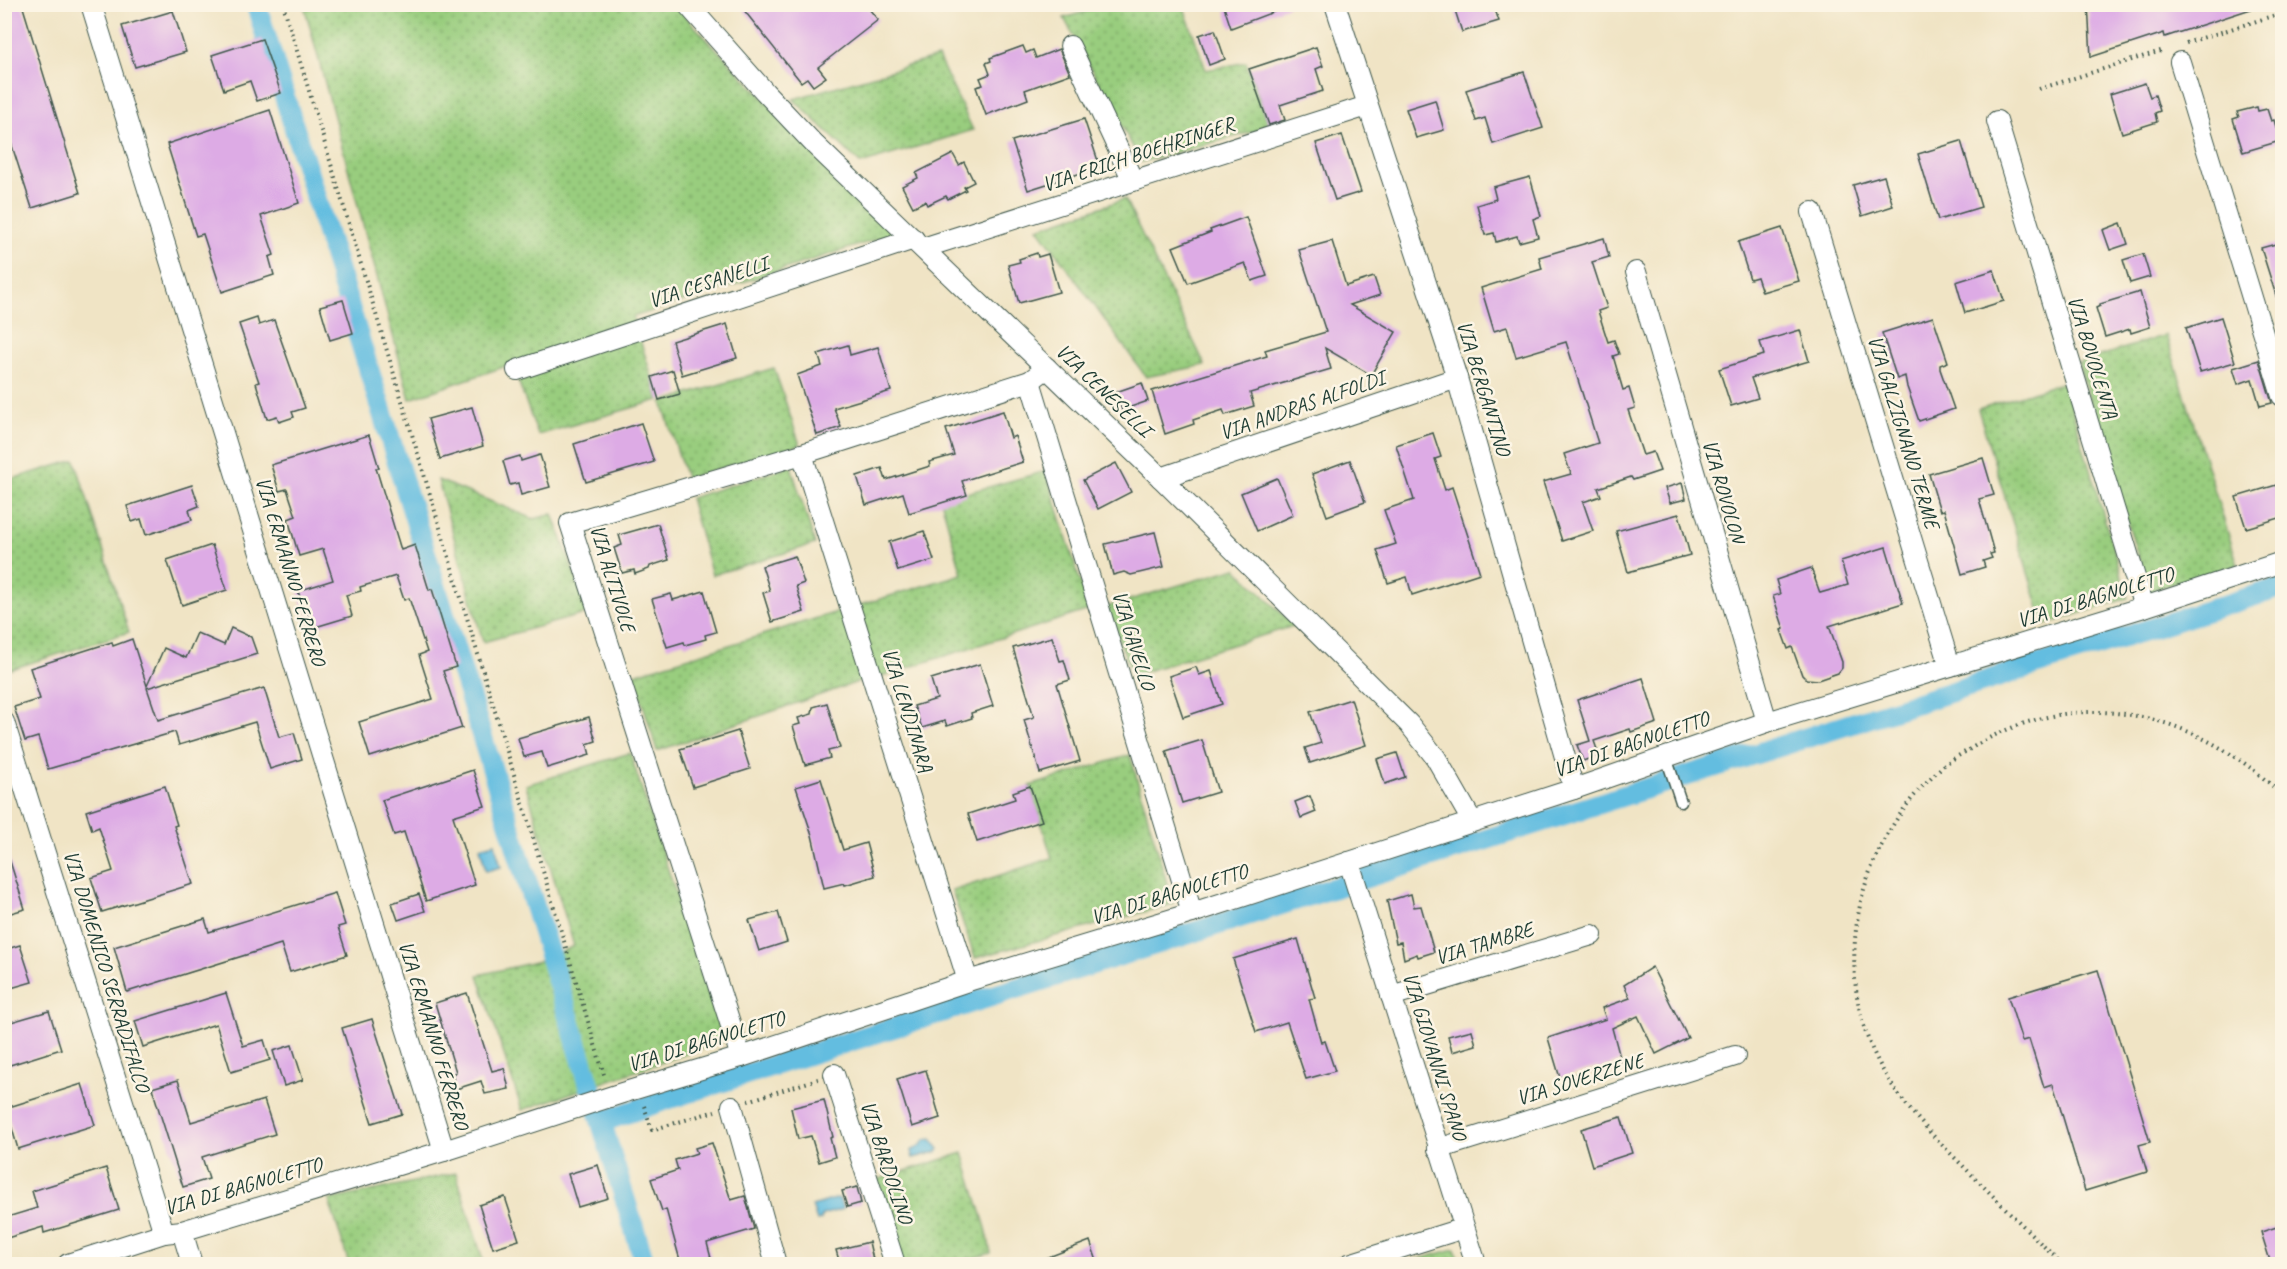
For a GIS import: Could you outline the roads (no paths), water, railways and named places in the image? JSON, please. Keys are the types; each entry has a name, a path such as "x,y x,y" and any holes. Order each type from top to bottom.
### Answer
{"street":[{"name":"VIA ERMANNO FERRERO","path":"91,4 444,1151"},
{"name":"VIA CENESELLI","path":"687,4 800,129 1161,478 1409,724 1436,758 1472,821"},
{"name":"VIA BERGANTINO","path":"1335,4 1457,378 1574,789"},
{"path":"1070,46 1133,181"},
{"path":"2178,52 2283,396"},
{"name":"VIA ERICH BOEHRINGER","path":"918,244 1133,181 1367,106"},
{"name":"VIA BOVOLENTA","path":"1997,121 2144,607"},
{"name":"VIA GALZIGNANO TERME","path":"1812,212 1950,666"},
{"name":"VIA CESANELLI","path":"517,370 918,244"},
{"name":"VIA ROVOLON","path":"1636,272 1767,722"},
{"name":"VIA ALTIVOLE","path":"741,1057 570,523 802,454 1030,381 1047,368"},
{"name":"VIA ANDRAS ALFOLDI","path":"1161,478 1457,378"},
{"name":"VIA GAVELLO","path":"1030,381 1192,912"},
{"name":"VIA LENDINARA","path":"802,454 968,981"},
{"name":"VIA DI BAGNOLETTO","path":"68,1264 444,1151 741,1057 968,981 1192,912 1353,876 1472,821 1574,789 1668,764 1767,722 2144,607 2283,562"},
{"name":"VIA DOMENICO SERRADIFALCO","path":"4,722 173,1232 192,1264"},
{"name":"VIA GIOVANNI SPANO","path":"1353,876 1476,1264"},
{"name":"VIA TAMBRE","path":"1391,996 1592,935"},
{"name":"VIA SOVERZENE","path":"1438,1149 1735,1056"},
{"name":"VIA BARDOLINO","path":"834,1074 895,1264"},
{"path":"732,1106 776,1264"},
{"path":"1350,1264 1464,1228"}],"lane":[{"path":"1668,764 1681,802"}],"water":[{"path":"495,843 501,867 486,871 480,847"},
{"path":"931,1139 939,1149 937,1152 913,1158 911,1151 925,1140"},
{"path":"839,1198 843,1209 822,1215 821,1220 817,1221 812,1206"}],"waterway":[{"path":"256,4 645,1264"},
{"path":"601,1122 2282,587"}]}
